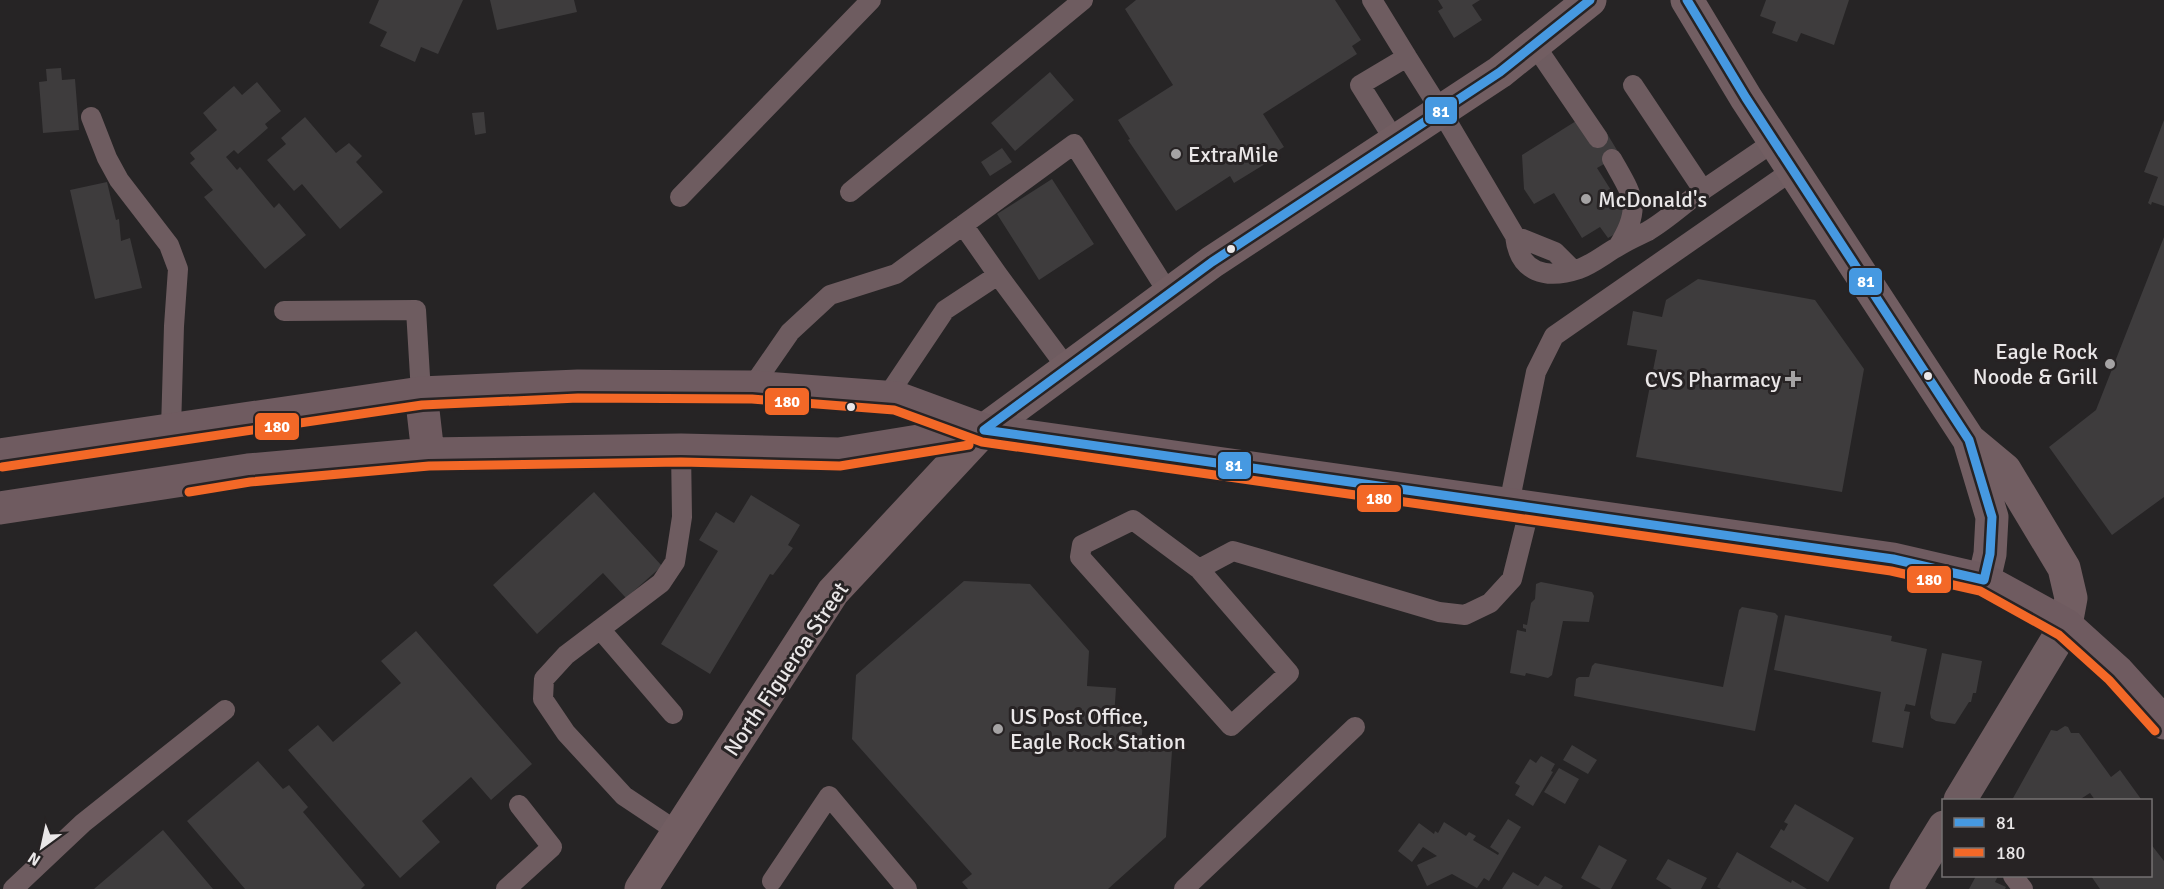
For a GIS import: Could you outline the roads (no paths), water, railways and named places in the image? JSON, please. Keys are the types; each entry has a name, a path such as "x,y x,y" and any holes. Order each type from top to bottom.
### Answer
{"main road":[{"name":"North Figueroa Street","path":"641,889 833,592 984,430 1212,262 1500,72 1590,0"},
{"path":"1688,0 1746,98 1969,440 1992,518 1990,554 1984,580"},
{"path":"0,454 421,393 578,386 752,387 897,398 984,430 1893,559 1984,580 2066,625 2118,672 2164,723"},
{"path":"421,393 428,454"},
{"path":"0,508 248,470 428,454 681,450 839,454 984,430"},
{"path":"1969,440 2005,470 2064,568 2071,598 2066,625"}],"street":[{"path":"1961,799 2066,625"},
{"path":"1906,889 1942,830"}],"lane":[{"path":"680,197 871,0"},
{"path":"849,192 1083,0"},
{"path":"1372,0 1515,236 1517,252 1526,265 1538,272 1557,274 1581,269 1619,245 1649,230 1775,141"},
{"path":"1534,44 1598,138"},
{"path":"1395,141 1360,85 1407,57"},
{"path":"1633,85 1703,190"},
{"path":"91,117 107,158 119,180 170,245 178,269 171,429"},
{"path":"752,387 790,332 831,295 896,274 1074,144 1169,294"},
{"path":"1612,159 1632,197 1632,213 1628,231 1619,245"},
{"path":"1200,569 1233,551 1439,612 1465,615 1490,603 1512,579 1536,372 1554,336 1793,170"},
{"path":"963,225 1067,368"},
{"path":"886,398 945,310 998,275"},
{"path":"284,310 416,310 421,393"},
{"path":"678,832 624,796 566,734 543,699 544,680 566,655 661,583 675,562 682,517 681,450"},
{"path":"1133,520 1200,569 1289,673 1231,726 1080,557 1082,545 1133,520"},
{"path":"600,629 673,714"},
{"path":"13,889 84,823 225,710"},
{"path":"1184,889 1355,727"},
{"path":"772,881 829,796 907,889"},
{"path":"506,889 552,847 519,805"},
{"path":"2014,877 2023,889"}],"place":[{"name":"ExtraMile","path":"1176,154"},
{"name":"McDonald's","path":"1586,199"},
{"name":"Eagle Rock Noode & Grill","path":"2110,364"},
{"name":"CVS Pharmacy","path":"1793,379"},
{"name":"US Post Office, Eagle Rock Station","path":"998,729"}]}
